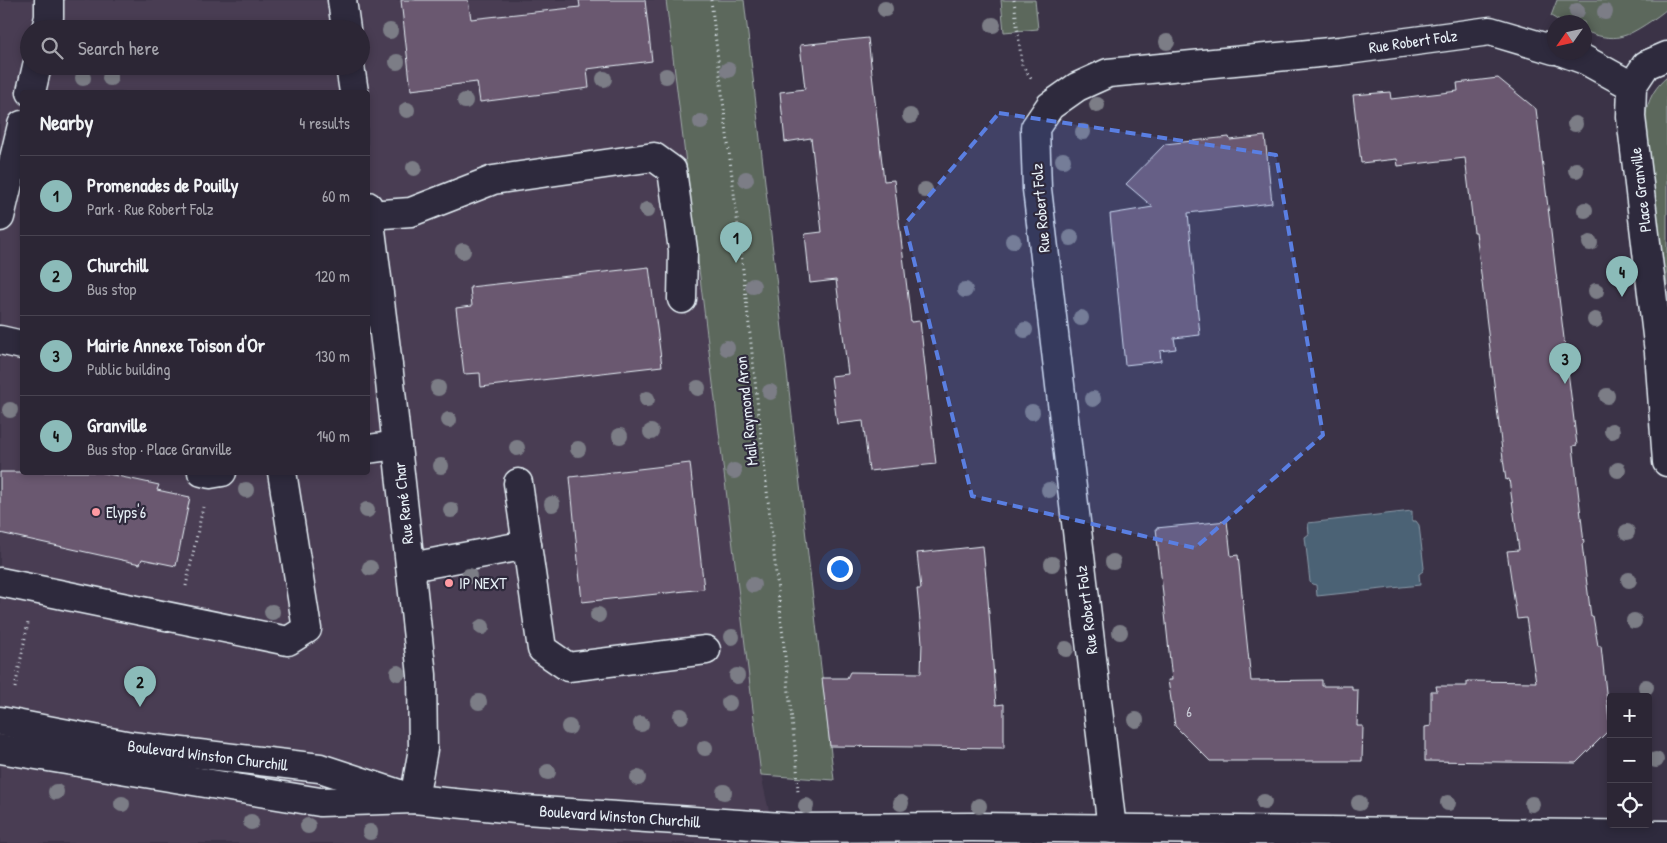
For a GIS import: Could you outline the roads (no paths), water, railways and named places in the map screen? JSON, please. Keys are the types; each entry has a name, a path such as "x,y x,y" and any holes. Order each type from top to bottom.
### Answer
{"street":[{"path":"48,20 49,0"},
{"path":"342,0 345,20"},
{"name":"Rue Robert Folz","path":"1112,829 1037,189 1035,128 1050,106 1077,86 1108,73 1340,51 1490,31 1547,48"},
{"path":"1585,60 1632,86 1646,65 1667,56"},
{"path":"31,90 35,75"},
{"path":"351,75 354,90"},
{"name":"Place Granville","path":"1632,86 1632,117 1659,352 1667,462"},
{"path":"0,217 16,180 20,143"},
{"path":"370,211 411,212 493,180 654,157 672,170 683,250 682,300"},
{"name":"Rue René Char","path":"370,244 378,374 397,444 422,675 424,749 414,799"},
{"path":"0,340 20,345"},
{"path":"370,449 397,444"},
{"path":"0,582 288,642 307,629 282,475"},
{"path":"518,482 542,649 568,667 706,650"},
{"path":"411,568 527,546"},
{"name":"Boulevard Winston Churchill","path":"4,722 131,746 320,768 414,799"},
{"name":"Boulevard Winston Churchill","path":"0,749 320,802 414,799 525,810 798,828 854,835 1112,829 1667,835"}],"water":[{"path":"1412,511 1412,521 1416,521 1419,525 1424,568 1419,574 1420,585 1317,596 1316,585 1310,582 1305,537 1309,534 1308,523"}],"place":[{"name":"Promenades de Pouilly","path":"736,263"},
{"name":"Granville","path":"1622,297"},
{"name":"Mairie Annexe Toison d'Or","path":"1565,384"},
{"name":"Elyps'6","path":"96,512"},
{"name":"IP NEXT","path":"449,583"},
{"name":"Churchill","path":"140,707"}]}
